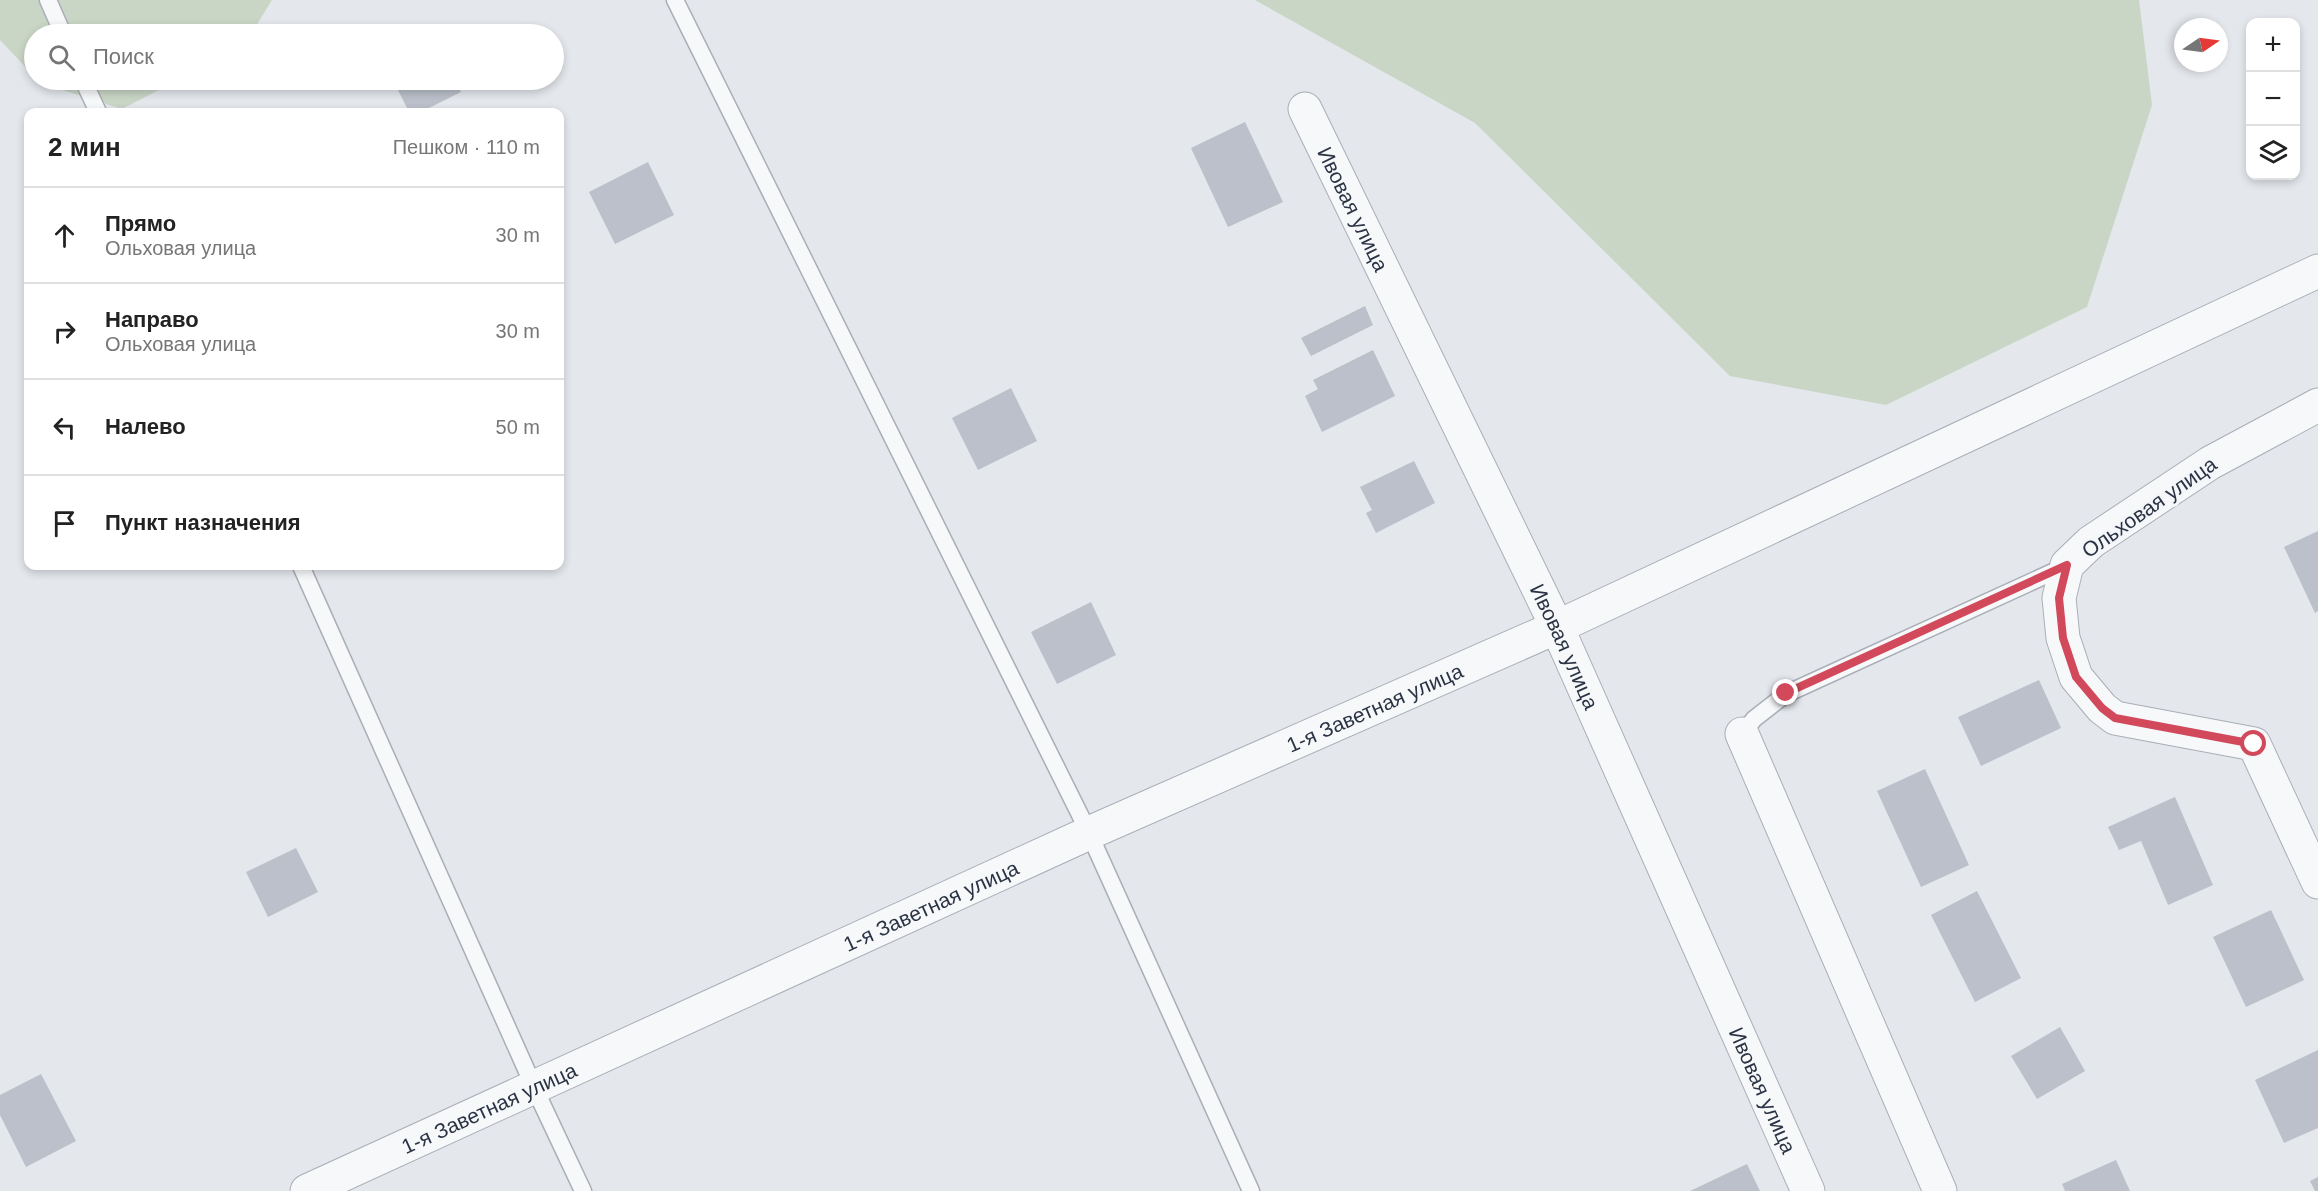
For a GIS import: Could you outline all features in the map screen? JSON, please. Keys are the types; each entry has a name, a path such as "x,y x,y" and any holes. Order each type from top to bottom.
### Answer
{"street":[{"name":"Ивовая улица","path":"1305,109 1557,627 1808,1191"},
{"name":"1-я Заветная улица","path":"307,1191 1089,833 1557,627 2318,271"},
{"name":"Ольховая улица","path":"2318,405 2210,463 2091,542 2067,565 2059,598 2063,638 2076,677 2102,708 2115,718 2254,744 2318,882"},
{"path":"1742,734 1940,1191"}],"lane":[{"path":"48,0 59,24"},
{"path":"675,0 1089,833 1251,1191"},
{"path":"88,90 96,108"},
{"path":"1742,734 1754,719 1786,693 2067,565"},
{"path":"303,570 534,1087 584,1191"}],"green space":[{"path":"0,0 272,0 257,24 24,24 24,65 0,40"},
{"path":"1255,0 2139,0 2152,105 2087,307 1886,405 1730,376 1475,123"},
{"path":"63,90 159,90 124,108"}],"building":[{"path":"398,90 460,90 461,92 429,108 407,108"},
{"path":"1245,122 1283,202 1228,227 1191,148"},
{"path":"648,162 674,215 615,244 589,192"},
{"path":"1365,306 1373,325 1311,356 1301,338"},
{"path":"1373,350 1395,396 1322,432 1305,396 1318,389 1313,380"},
{"path":"1011,388 1037,441 978,470 952,418"},
{"path":"1414,461 1435,503 1376,533 1366,513 1372,510 1360,487"},
{"path":"2318,531 2318,611 2315,613 2284,547"},
{"path":"1091,602 1116,655 1057,684 1031,632"},
{"path":"2039,680 2061,728 1981,766 1958,717"},
{"path":"1925,769 1969,865 1921,887 1877,791"},
{"path":"2175,797 2213,885 2168,905 2141,841 2119,850 2108,827"},
{"path":"296,848 318,892 268,917 246,872"},
{"path":"1977,891 2021,978 1975,1002 1931,915"},
{"path":"2271,910 2304,980 2246,1007 2213,937"},
{"path":"2060,1027 2085,1071 2037,1099 2011,1056"},
{"path":"2318,1050 2318,1128 2284,1143 2255,1080"},
{"path":"41,1074 76,1141 26,1167 0,1115 0,1095"},
{"path":"2116,1160 2130,1191 2065,1191 2062,1184"},
{"path":"1747,1164 1760,1191 1690,1191"},
{"path":"2318,1177 2318,1191 2315,1191 2310,1181"}],"route":[{"path":"1786,693 2067,565 2059,598 2063,638 2076,677 2102,708 2115,718 2254,744"}]}
